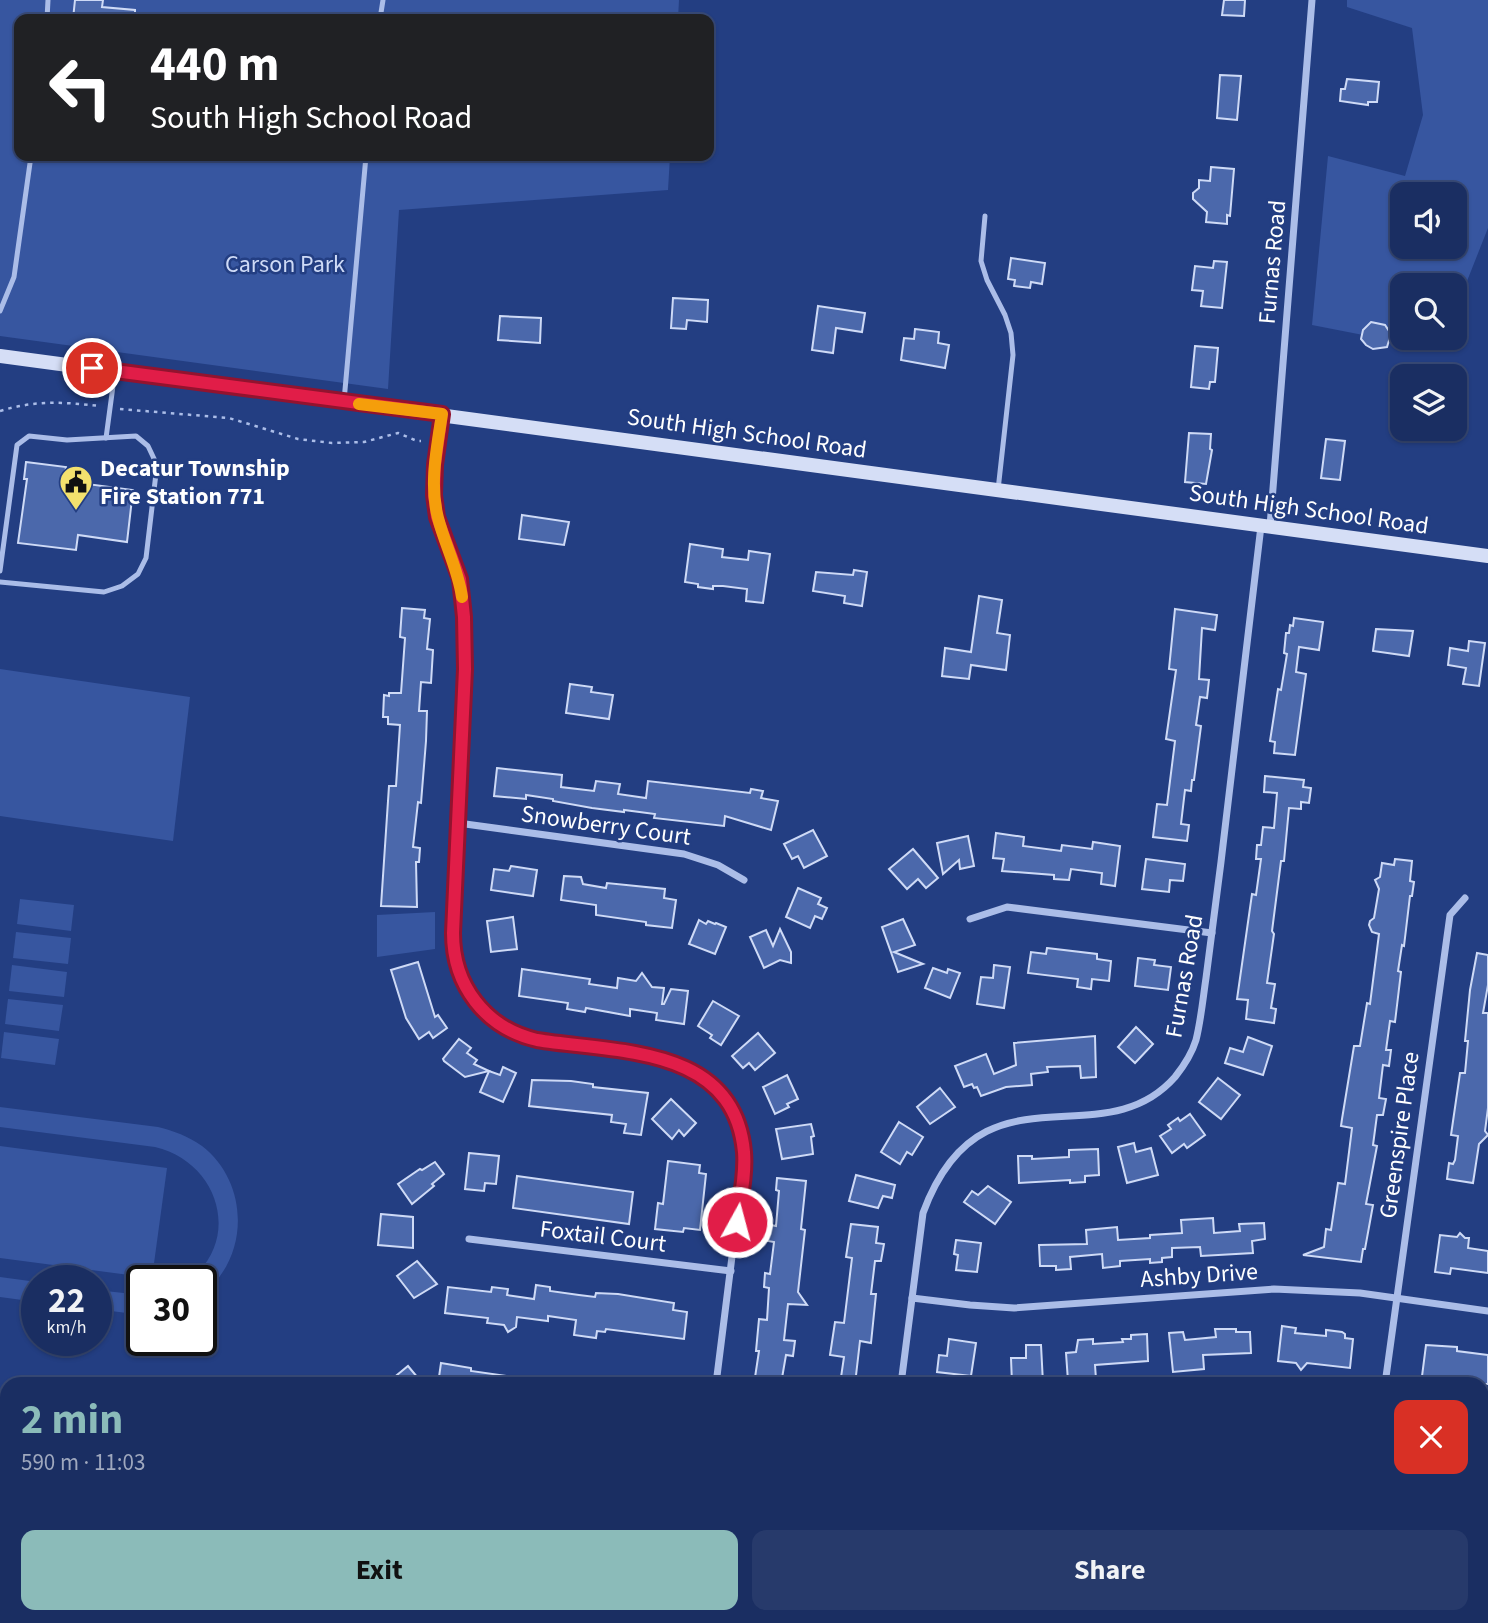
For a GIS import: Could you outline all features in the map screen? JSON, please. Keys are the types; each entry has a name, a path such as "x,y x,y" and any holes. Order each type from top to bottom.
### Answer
{"main road":[{"name":"South High School Road","path":"0,356 1488,556"}],"street":[{"name":"Furnas Road","path":"902,1377 921,1225 927,1201 944,1168 968,1143 999,1126 1018,1120 1112,1111 1133,1106 1158,1092 1174,1078 1196,1041 1266,526 1312,0"},
{"path":"442,414 434,495 437,517 460,579 464,617 465,669 453,947 457,967 465,987 482,1010 498,1023 530,1038 674,1061 706,1080 729,1107 741,1135 744,1161 717,1377"},
{"name":"Snowberry Court","path":"458,823 684,854 718,865 744,880"},
{"name":"Greenspire Place","path":"1386,1377 1450,915 1465,898"},
{"path":"970,919 1007,906 1212,933"},
{"name":"Foxtail Court","path":"469,1239 731,1271"},
{"name":"Ashby Drive","path":"912,1297 1013,1308 1248,1289 1360,1293 1488,1311"}],"lane":[{"path":"0,311 14,277 30,161"},
{"path":"344,401 366,161"},
{"path":"985,216 981,261 987,280 1005,315 1011,333 1013,355 998,490"},
{"path":"106,438 115,371"},
{"path":"0,571 17,445 29,436 67,440 136,436 148,446 158,465 146,558 138,574 122,586 104,592 0,582"}],"path":[{"path":"0,411 53,401 89,405"},
{"path":"139,411 229,418 298,439 332,443 364,442 398,433 421,441"}],"green space":[{"name":"Carson Park","path":"0,0 679,0 678,14 14,14 14,161 670,161 668,190 399,210 388,389 0,336"},
{"path":"1347,0 1488,0 1488,228 1467,281 1467,273 1390,273 1390,340 1312,325 1328,156 1405,176 1423,115 1412,28 1347,7"},
{"path":"0,669 190,697 173,841 0,816"},
{"path":"20,899 74,905 71,931 17,924"},
{"path":"435,912 435,949 377,957 377,915"},
{"path":"16,932 71,938 68,964 13,958"},
{"path":"12,965 67,972 64,997 9,991"},
{"path":"8,999 63,1005 59,1031 5,1024"},
{"path":"4,1032 59,1039 55,1065 1,1058"},
{"path":"0,1107 158,1127 191,1139 218,1162 229,1180 236,1200 236,1242 229,1262 217,1280 217,1265 204,1265 215,1245 219,1225 216,1204 208,1185 195,1168 177,1155 155,1147 0,1127"},
{"path":"0,1146 167,1168 154,1265 126,1265 126,1275 112,1273 112,1265 53,1265 0,1258"},
{"path":"0,1277 21,1280 21,1300 0,1297"},
{"path":"112,1292 126,1293 126,1313 112,1311"}],"building":[{"path":"75,0 103,0 102,7 135,10 135,14 74,14"},
{"path":"1224,0 1245,0 1244,16 1222,15"},
{"path":"1220,75 1241,76 1237,120 1217,118"},
{"path":"1347,79 1379,82 1377,102 1368,102 1368,105 1340,101 1341,89 1345,89"},
{"path":"1211,167 1234,169 1227,224 1206,222 1207,212 1193,199 1193,193 1199,188 1199,180 1210,181"},
{"path":"1011,258 1045,263 1042,284 1031,282 1030,288 1014,286 1015,280 1008,279"},
{"path":"1214,261 1227,262 1222,308 1201,306 1203,291 1192,290 1195,266 1213,268"},
{"path":"673,298 708,300 707,322 687,320 686,329 671,328"},
{"path":"818,306 865,313 862,332 836,328 833,353 812,350"},
{"path":"500,316 541,318 540,343 498,340"},
{"path":"1371,322 1385,325 1390,332 1387,347 1373,349 1366,345 1361,339 1363,330"},
{"path":"915,329 939,332 938,343 949,345 945,368 901,360 904,338 914,339"},
{"path":"1195,346 1218,348 1215,382 1210,382 1209,389 1191,387"},
{"path":"1189,433 1211,434 1212,450 1206,484 1185,482"},
{"path":"1326,439 1345,441 1340,480 1321,478"},
{"name":"Decatur Township Fire Station 771","path":"26,462 66,467 64,481 133,490 127,542 78,535 76,550 18,543 27,479 24,479"},
{"path":"522,515 569,522 564,545 519,539"},
{"path":"690,544 723,549 722,557 748,560 749,551 770,554 763,603 746,601 747,589 713,586 713,589 685,582"},
{"path":"854,570 867,572 862,606 844,603 845,596 813,591 816,572 853,575"},
{"path":"979,596 1002,600 997,633 1010,635 1006,670 971,665 969,679 942,676 945,648 971,652"},
{"path":"402,608 425,610 424,618 430,619 427,649 433,650 431,683 421,682 419,711 427,711 421,803 418,802 413,847 420,848 419,862 416,862 417,907 381,906 389,786 396,786 400,725 388,724 388,717 383,717 384,695 401,693 405,638 400,637"},
{"path":"1175,609 1217,615 1215,630 1202,628 1199,679 1209,680 1207,698 1200,697 1196,725 1201,726 1194,780 1191,791 1185,790 1181,824 1189,825 1187,841 1153,837 1157,804 1167,805 1175,741 1166,739 1176,670 1169,669"},
{"path":"1294,618 1323,622 1319,650 1299,647 1296,672 1306,674 1295,755 1274,753 1275,742 1270,741 1278,689 1281,690 1287,654 1284,653 1286,633 1289,633 1290,625 1293,626"},
{"path":"1376,629 1413,631 1409,656 1373,651"},
{"path":"1469,641 1485,643 1479,686 1463,684 1466,668 1448,665 1450,648 1468,651"},
{"path":"570,684 592,687 591,692 613,695 609,719 566,713"},
{"path":"497,768 562,775 561,787 594,791 596,781 620,784 618,794 646,798 648,781 750,793 751,789 763,791 761,798 778,801 771,830 725,816 724,826 654,818 655,814 592,808 526,795 526,799 494,796"},
{"path":"1265,776 1304,780 1303,787 1311,788 1309,803 1301,802 1301,809 1289,808 1267,983 1275,984 1271,1008 1276,1009 1274,1023 1246,1019 1248,1000 1237,999 1252,894 1256,895 1261,859 1256,859 1257,845 1261,845 1263,827 1274,828 1277,793 1264,792"},
{"path":"813,830 827,856 804,868 798,856 792,859 784,844"},
{"path":"996,833 1024,837 1023,846 1061,851 1062,845 1092,849 1093,842 1120,846 1115,886 1101,884 1102,873 1071,869 1069,880 1054,879 1054,875 1002,871 1004,859 993,858"},
{"path":"968,836 974,866 960,869 959,860 943,874 937,843"},
{"path":"913,849 938,878 926,888 918,879 907,889 889,869"},
{"path":"1146,859 1185,864 1183,881 1170,880 1169,892 1142,889"},
{"path":"1395,859 1412,861 1410,881 1414,882 1398,971 1401,972 1395,1022 1390,1021 1386,1050 1391,1050 1389,1066 1383,1065 1379,1098 1386,1099 1383,1115 1377,1115 1373,1145 1377,1146 1366,1204 1373,1205 1365,1249 1361,1262 1303,1255 1324,1247 1326,1229 1331,1230 1338,1183 1345,1184 1352,1128 1341,1126 1354,1046 1360,1046 1367,1003 1370,1004 1379,934 1372,932 1369,925 1374,918 1379,889 1375,880 1380,877 1382,863 1394,865"},
{"path":"511,866 537,870 533,896 491,890 494,869 509,871"},
{"path":"564,876 581,877 583,884 606,888 607,883 665,889 664,898 676,900 672,928 596,915 596,905 561,900"},
{"path":"798,888 821,898 818,904 827,908 822,919 815,916 810,928 786,917"},
{"path":"513,917 517,949 491,952 487,921"},
{"path":"903,919 915,945 894,952 923,964 898,972 882,927"},
{"path":"699,920 706,924 708,921 726,927 715,954 689,944"},
{"path":"780,929 791,952 791,963 780,960 764,968 750,937 766,930 773,946"},
{"path":"1047,948 1097,954 1097,959 1111,961 1109,981 1092,979 1091,989 1077,987 1078,979 1028,973 1031,952 1046,954"},
{"path":"1477,953 1488,955 1488,985 1483,1013 1488,1013 1488,1108 1485,1131 1488,1135 1479,1144 1473,1183 1447,1179 1449,1163 1453,1164 1455,1160 1458,1136 1451,1135 1460,1073 1465,1073 1470,990"},
{"path":"1138,958 1155,960 1154,965 1171,967 1168,990 1135,986"},
{"path":"418,962 435,1017 438,1015 447,1028 433,1038 429,1032 419,1039 406,1018 391,970"},
{"path":"994,965 1010,967 1004,1008 977,1004 981,977 993,978"},
{"path":"933,968 947,973 948,969 960,973 950,998 925,988"},
{"path":"522,969 590,979 589,984 617,988 618,978 636,981 642,973 652,987 664,988 662,1004 671,989 688,991 684,1024 656,1020 657,1013 630,1009 630,1016 586,1008 585,1012 567,1009 568,1003 519,996"},
{"path":"713,1001 739,1016 721,1045 698,1026"},
{"path":"1136,1027 1153,1044 1135,1063 1118,1047"},
{"path":"758,1033 775,1053 755,1070 749,1063 743,1068 732,1056"},
{"path":"1095,1036 1096,1077 1081,1078 1080,1066 1047,1067 1048,1072 1031,1074 1032,1085 1006,1087 981,1096 977,1087 974,1088 972,1084 964,1087 955,1066 986,1054 994,1074 1016,1065 1014,1043"},
{"path":"1248,1037 1272,1046 1263,1075 1225,1063 1230,1048 1243,1052"},
{"path":"459,1039 471,1048 467,1053 477,1060 474,1064 489,1071 465,1077 444,1061"},
{"path":"503,1067 516,1073 503,1102 480,1092 489,1071 500,1075"},
{"path":"787,1075 798,1099 775,1114 763,1087"},
{"path":"1218,1078 1240,1095 1221,1119 1199,1102"},
{"path":"532,1080 571,1081 593,1084 593,1087 648,1093 641,1135 624,1133 626,1124 611,1122 612,1115 529,1106"},
{"path":"940,1088 955,1107 930,1124 917,1107"},
{"path":"671,1099 696,1123 684,1136 679,1130 672,1139 652,1119"},
{"path":"1190,1114 1205,1135 1187,1148 1184,1144 1172,1153 1160,1136 1171,1129 1168,1125"},
{"path":"899,1122 923,1137 912,1155 907,1152 900,1164 881,1152"},
{"path":"811,1124 814,1136 811,1137 813,1154 782,1159 776,1129"},
{"path":"1134,1143 1136,1152 1151,1148 1158,1175 1127,1183 1118,1147"},
{"path":"1098,1149 1099,1175 1085,1176 1085,1182 1070,1183 1070,1180 1019,1183 1018,1156 1032,1156 1032,1159 1069,1157 1069,1150"},
{"path":"469,1153 499,1156 496,1184 485,1183 484,1191 465,1189"},
{"path":"668,1161 700,1165 699,1173 706,1174 700,1230 684,1228 683,1232 655,1229 658,1203 663,1204"},
{"path":"435,1162 444,1174 412,1204 398,1184"},
{"path":"856,1175 895,1185 892,1198 883,1196 878,1208 849,1201"},
{"path":"517,1176 633,1192 629,1224 513,1208"},
{"path":"777,1178 806,1181 801,1229 805,1230 798,1292 807,1305 788,1304 784,1340 795,1341 793,1356 786,1355 782,1377 755,1377 759,1351 756,1351 759,1319 767,1320 769,1288 764,1287 765,1273 770,1274 774,1242 768,1241 771,1225 776,1226 779,1191 776,1190"},
{"path":"988,1186 1011,1202 995,1224 964,1202 972,1191 978,1195"},
{"path":"381,1214 413,1217 413,1248 378,1245"},
{"path":"1213,1218 1214,1233 1240,1231 1239,1224 1264,1223 1265,1239 1252,1241 1253,1253 1201,1256 1200,1247 1172,1248 1172,1257 1162,1258 1162,1262 1150,1263 1150,1259 1120,1261 1120,1266 1103,1268 1102,1254 1070,1257 1071,1269 1056,1270 1056,1266 1040,1266 1039,1245 1087,1244 1086,1230 1117,1227 1118,1240 1150,1238 1150,1235 1182,1233 1181,1220"},
{"path":"851,1224 878,1227 876,1243 884,1244 881,1261 875,1261 871,1294 876,1294 871,1343 860,1341 856,1377 841,1377 844,1357 830,1355 835,1322 844,1323 852,1258 846,1257"},
{"path":"1460,1233 1469,1238 1468,1248 1488,1251 1488,1273 1451,1268 1450,1274 1435,1272 1440,1235 1457,1237"},
{"path":"956,1240 981,1243 977,1272 956,1270"},
{"path":"417,1261 437,1284 414,1298 397,1276"},
{"path":"536,1285 550,1287 550,1291 579,1295 595,1297 596,1293 618,1294 674,1303 673,1310 687,1312 684,1339 606,1329 605,1332 597,1331 596,1338 574,1335 576,1320 548,1316 548,1321 517,1317 516,1327 508,1332 504,1325 487,1323 488,1318 445,1313 448,1287 491,1292 492,1287 508,1289 507,1295 534,1299"},
{"path":"1282,1326 1296,1328 1295,1333 1326,1336 1326,1330 1342,1332 1345,1338 1353,1339 1350,1368 1307,1363 1301,1370 1296,1363 1278,1361"},
{"path":"1215,1329 1250,1332 1251,1353 1203,1355 1204,1369 1173,1372 1169,1333 1183,1332 1185,1340 1216,1337"},
{"path":"1147,1334 1148,1361 1095,1365 1096,1377 1068,1377 1066,1353 1076,1352 1078,1340 1093,1339 1093,1344 1123,1342 1122,1339 1131,1339 1131,1335"},
{"path":"949,1339 976,1343 971,1376 937,1372 939,1355 947,1356"},
{"path":"1026,1345 1041,1345 1043,1377 1012,1377 1011,1358 1026,1358"},
{"path":"1426,1345 1457,1347 1457,1351 1488,1355 1488,1377 1422,1377"},
{"path":"441,1363 471,1368 471,1371 514,1377 439,1377"},
{"path":"408,1366 417,1377 395,1377"}],"slow traffic":[{"path":"359,404 442,414 434,495 437,517 456,566 462,597"}],"place":[{"name":"Decatur Township Fire Station 771","path":"76,512"}],"route":[{"path":"92,368 442,414 434,495 437,517 460,579 464,617 465,669 453,933 457,967 472,999 498,1023 516,1034 537,1040 668,1059 694,1071 711,1084 729,1107 741,1135 744,1161 737,1222"}]}
